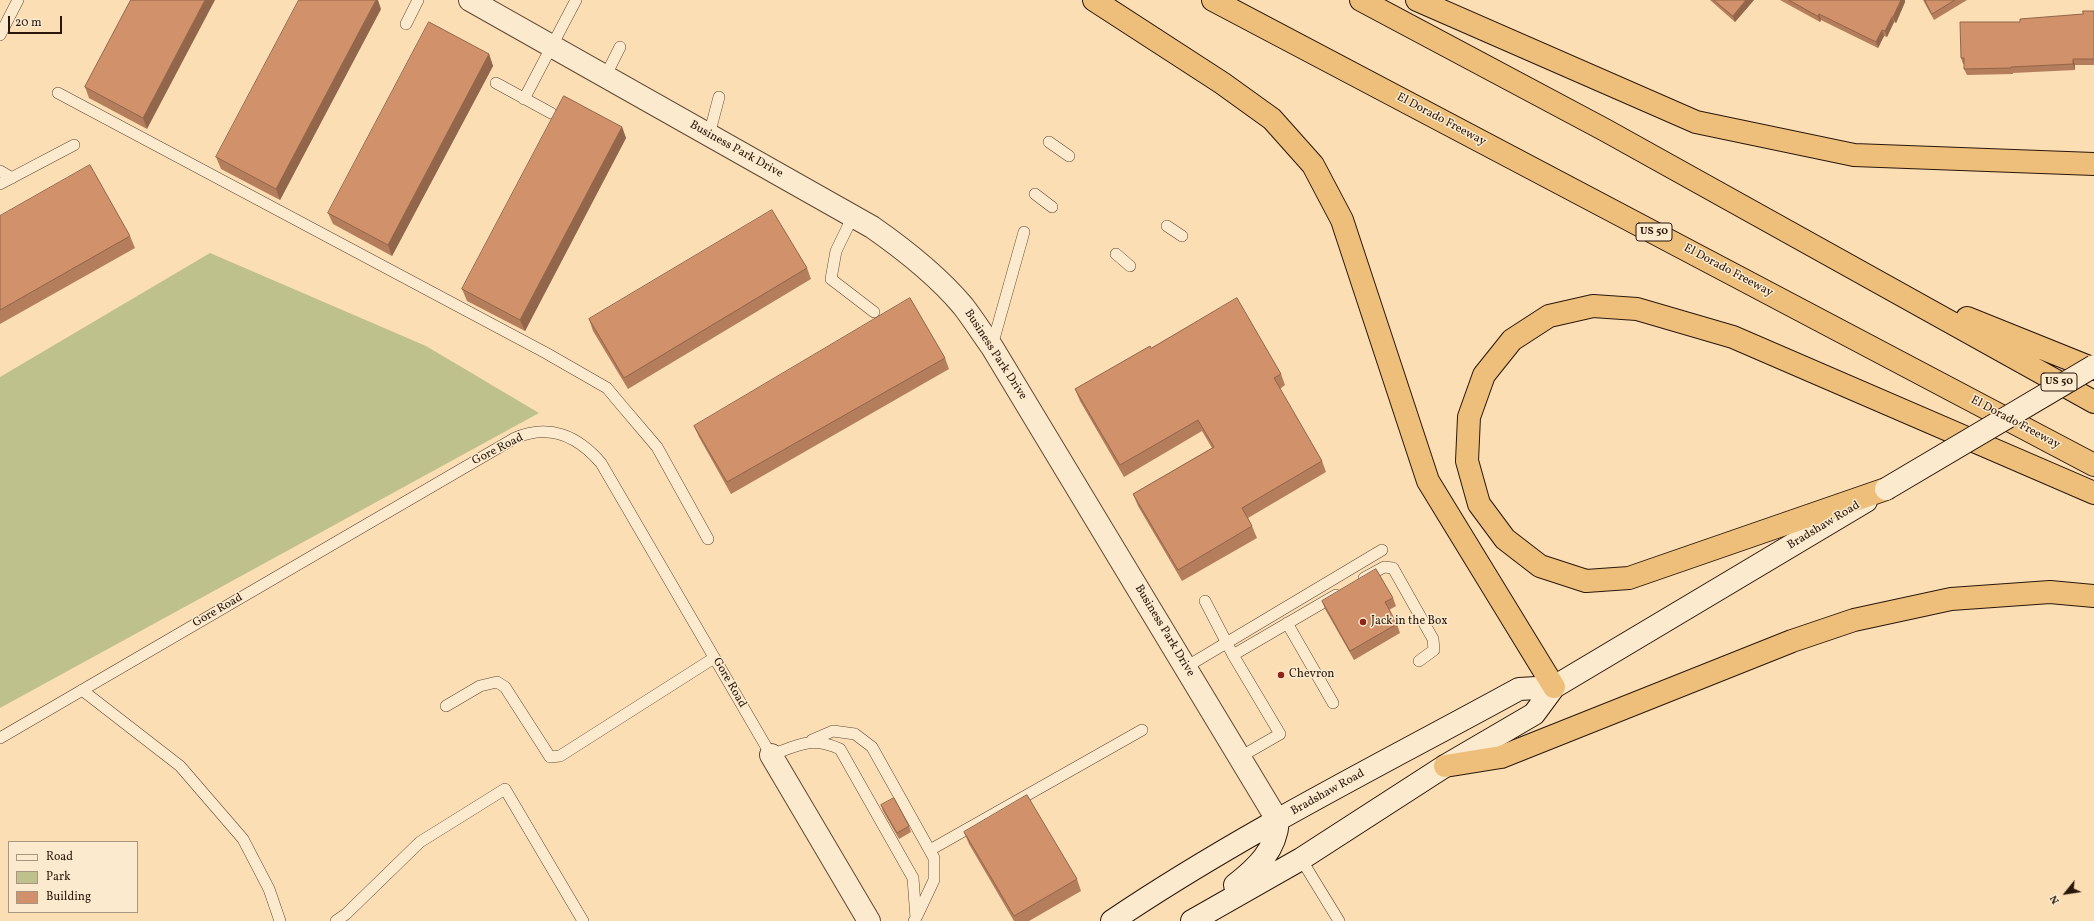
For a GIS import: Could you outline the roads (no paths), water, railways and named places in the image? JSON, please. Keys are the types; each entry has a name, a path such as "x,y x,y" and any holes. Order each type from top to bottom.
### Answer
{"highway":[{"path":"1094,0 1222,83 1272,119 1313,165 1342,220 1391,363 1428,481 1554,687"},
{"name":"El Dorado Freeway","path":"1213,0 2094,465"},
{"name":"US 50","path":"1362,0 1605,130 2094,402"},
{"path":"1417,0 1696,122 1854,155 2094,164"},
{"path":"1884,285 2094,369"},
{"path":"1886,489 1629,578 1586,581 1540,566 1505,538 1479,504 1467,461 1468,417 1484,375 1512,340 1549,316 1593,306 1637,309 1733,337 2094,493"},
{"path":"1445,766 1501,757 1792,641 1854,620 1951,599 2050,592 2094,596"}],"main road":[{"name":"Business Park Drive","path":"470,0 853,216 905,250 935,277 963,306 992,347 1278,821"},
{"name":"Bradshaw Road","path":"1192,921 1301,859 1445,766 1534,714 1554,687 2094,366"},
{"name":"Bradshaw Road","path":"1112,921 1168,884 1278,821 1519,689 1554,687"},
{"name":"Gore Road","path":"771,755 869,921"},
{"path":"1188,921 1255,869 1270,849 1277,834 1278,821"}],"lane":[{"path":"0,35 18,0"},
{"path":"406,24 418,0"},
{"path":"524,98 550,46 576,0"},
{"path":"606,77 620,47"},
{"path":"496,83 551,113"},
{"path":"58,93 546,353 607,388 658,447 708,540"},
{"path":"709,135 719,97"},
{"path":"1049,142 1069,156"},
{"path":"0,184 74,145"},
{"path":"0,171 12,178"},
{"path":"1035,194 1052,207"},
{"path":"853,216 836,251 831,279 874,312"},
{"path":"1167,226 1182,236"},
{"path":"992,347 1024,232"},
{"path":"1116,254 1130,266"},
{"name":"Gore Road","path":"0,738 514,438 540,432 559,434 571,438 588,448 601,463 771,755"},
{"path":"1186,667 1382,550"},
{"path":"1233,655 1384,567 1393,568 1433,639 1434,650 1419,661"},
{"path":"1205,601 1233,655 1280,734 1240,757"},
{"path":"1287,623 1333,703"},
{"path":"446,706 480,686 497,682 505,687 550,757 560,756 714,658"},
{"path":"82,690 180,766 243,840 269,889 280,921"},
{"path":"930,850 1142,730"},
{"path":"771,755 833,731 855,734 872,747 934,858 934,880 915,920"},
{"path":"805,743 824,742 840,749 913,878 915,920"},
{"path":"336,921 346,914 420,842 505,789 583,921"},
{"path":"1301,859 1339,921"}],"place":[{"name":"Jack in the Box","path":"1363,622"},
{"name":"Chevron","path":"1281,675"}]}
